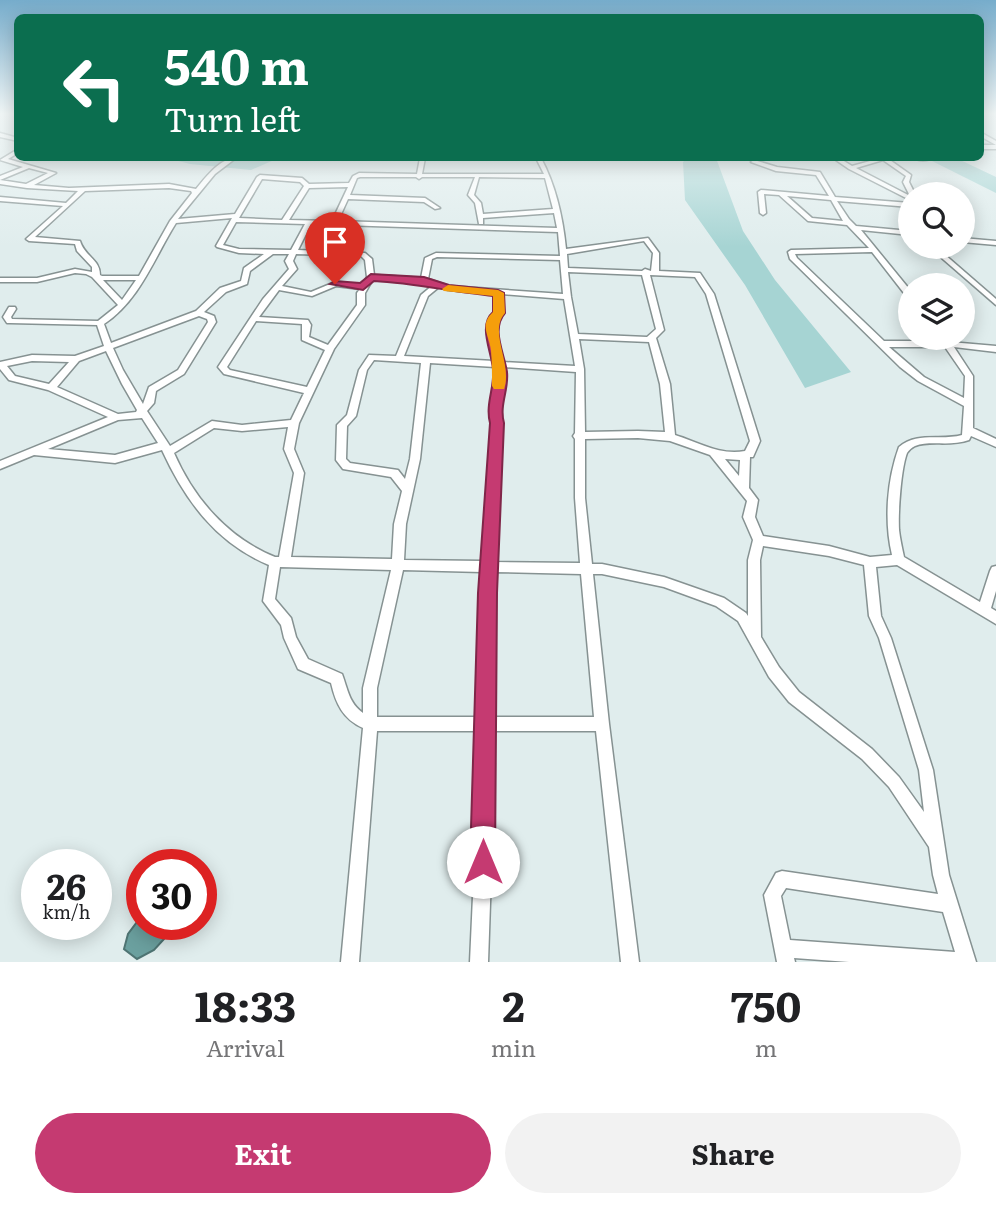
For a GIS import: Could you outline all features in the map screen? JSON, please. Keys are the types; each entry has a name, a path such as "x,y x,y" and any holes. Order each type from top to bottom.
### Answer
{"street":[{"path":"2,160 53,173 4,199"},
{"path":"12,309 7,317 10,321 100,323 114,316 140,278 173,220 213,173 230,161"},
{"path":"419,177 422,161"},
{"path":"540,161 547,176 561,230 567,297 580,369 578,436 588,569 602,724 630,962"},
{"path":"840,161 898,190"},
{"path":"851,168 875,161"},
{"path":"889,161 909,176 906,182"},
{"path":"754,162 776,169 817,173 852,225 898,280"},
{"path":"0,180 29,166"},
{"path":"334,223 355,177 362,175 477,178 547,176"},
{"path":"399,199 407,176"},
{"path":"307,186 302,180 260,177 219,244 221,248 363,254 368,259 371,277 363,287 361,305 330,349 293,423 289,449 299,474 269,601 286,622 294,650 309,669 337,680 344,706 358,719 370,723 602,724"},
{"path":"477,178 471,195 478,203 482,227"},
{"path":"0,180 27,186 84,190 181,186 190,188 195,193"},
{"path":"307,186 351,185"},
{"path":"284,222 307,186"},
{"path":"84,190 57,214 53,222 29,239 78,242 79,250 96,267 94,274"},
{"path":"763,213 760,192 898,204"},
{"path":"780,193 810,220 898,231"},
{"path":"346,197 427,200 437,208"},
{"path":"4,199 67,205"},
{"path":"481,216 557,211"},
{"path":"173,220 234,218 284,222 561,230"},
{"path":"309,222 289,261 293,269 231,351 223,370 310,391"},
{"path":"564,260 646,239 656,253 650,272 660,330 650,339"},
{"path":"975,241 996,243"},
{"path":"875,250 791,252 794,259 880,344 921,379 966,403"},
{"path":"0,365 32,358 76,359 199,313 223,290 244,282 247,270 272,251"},
{"path":"424,280 429,258 436,255 564,260 650,272 696,274 710,294 755,441 745,455 744,489"},
{"path":"947,259 994,298"},
{"path":"0,280 37,280 75,271 101,278 140,278"},
{"path":"94,274 121,304"},
{"path":"371,277 424,280 438,285 498,293 567,297"},
{"path":"278,288 312,294 335,284 363,287"},
{"path":"399,358 425,295 438,285"},
{"path":"479,962 483,907 483,725 488,567 497,423 494,412 501,377 497,346 491,332 494,318 499,313 498,293"},
{"path":"0,465 117,417 142,414 148,406 152,389 181,372 212,322 211,318 199,313"},
{"path":"256,319 305,322 305,338 330,349"},
{"path":"100,323 108,348 142,414 200,508 223,532 253,555 279,562 624,572 720,602 742,618 794,697 867,754 894,782 936,843"},
{"path":"575,336 650,339 654,342 664,384 670,437"},
{"path":"880,344 898,343"},
{"path":"975,346 996,349"},
{"path":"899,560 891,536 892,505 903,450 913,442 958,441 965,437 968,430 966,403 970,390 969,376 952,350"},
{"path":"406,488 394,473 347,466 341,460 342,425 351,416 368,361 374,356 580,369"},
{"path":"51,388 76,359"},
{"path":"350,962 370,723 371,681 398,566 400,524 406,488 415,459 426,360"},
{"path":"0,365 12,378 51,388 117,417"},
{"path":"34,452 115,459 166,449 212,424 223,423 242,428 293,423"},
{"path":"968,430 996,443"},
{"path":"578,436 670,437 714,453 745,455"},
{"path":"65,455 66,439"},
{"path":"714,453 753,500 749,517 759,540 754,560 755,639"},
{"path":"759,540 805,549 831,550 870,562 899,560 990,615 996,570"},
{"path":"870,562 875,616 885,638 926,770 947,904 967,962 784,955 772,895 782,879 947,904"}],"shaded area":[{"path":"178,161 272,161 251,170"},
{"path":"717,161 743,231 775,280 851,372 805,388 745,285 685,200 683,162"},
{"path":"932,161 962,161 996,177 996,193"},
{"path":"126,940 163,940 154,950 137,959 124,949"}],"slow traffic":[{"path":"448,289 498,293 499,313 494,318 491,336 497,346 501,377 499,386"}],"route":[{"path":"335,284 363,287 371,277 424,280 448,289 498,293 499,313 494,318 491,332 497,346 501,377 494,412 497,423 496,453 487,593 483,862"}]}
